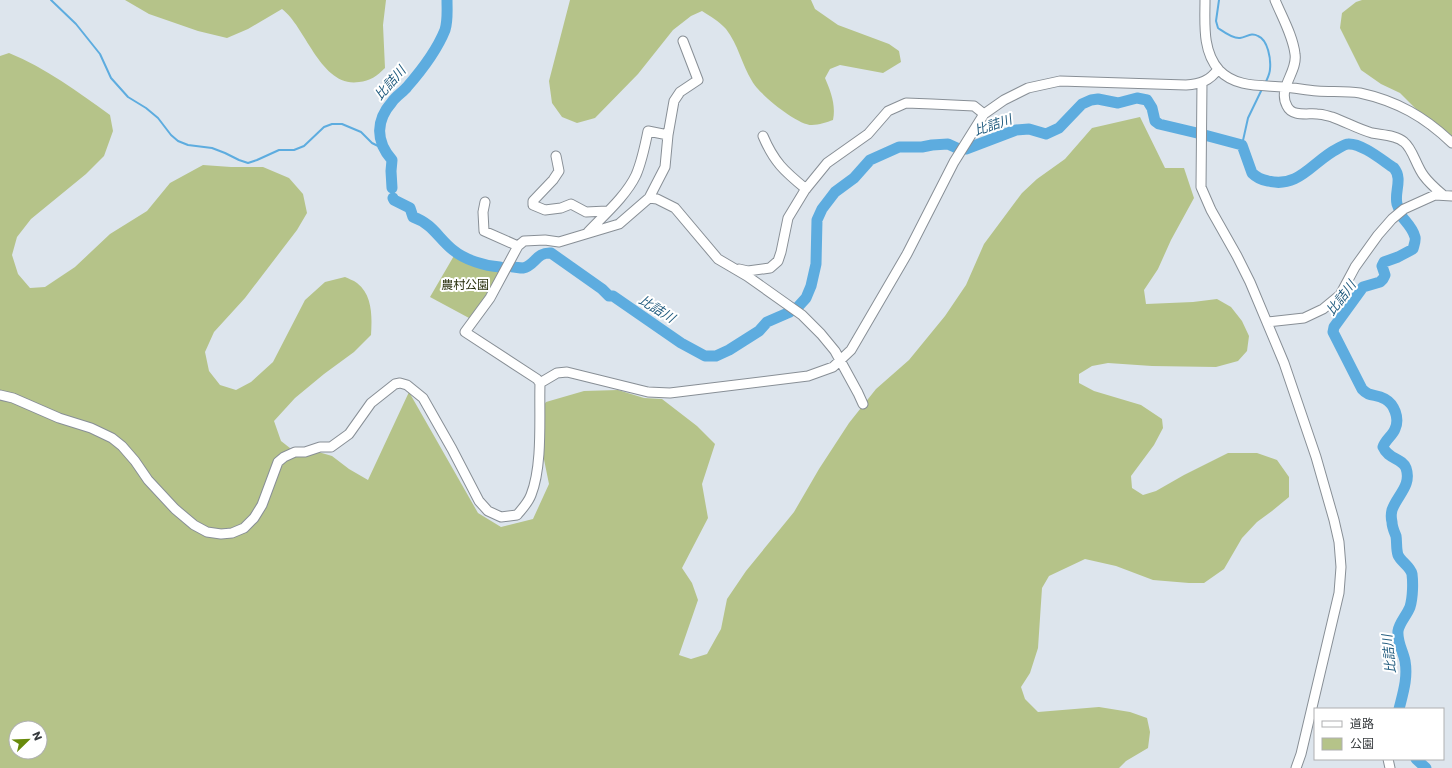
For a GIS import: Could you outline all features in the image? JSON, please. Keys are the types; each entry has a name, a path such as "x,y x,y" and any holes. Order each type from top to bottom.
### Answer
{"street":[{"path":"1205,0 1206,44 1210,56 1218,69 1230,78 1243,84 1253,86 1359,93 1395,104 1420,116 1439,130 1452,143"},
{"path":"1275,0 1291,38 1295,54 1293,68 1285,87 1285,100 1287,107 1290,110 1300,114 1318,114 1331,117 1371,132 1403,141 1409,148 1424,176 1447,195"},
{"path":"0,395 13,398 59,418 91,428 112,438 131,456 148,480 174,509 194,525 207,532 221,534 232,533 244,528 254,518 262,505 278,462 284,457 295,452 305,452 320,447 330,447 349,434 371,403 395,384 400,383 407,385 423,398 452,448 479,501 488,511 501,517 517,515 527,503 536,479 539,445 540,383 537,378 465,332 490,298 518,246 524,241 545,240 559,242 588,232 619,224 649,198 665,167 668,135 674,100 680,92 698,80 683,41"},
{"path":"540,383 558,372 567,372 648,392 670,393 808,376 833,367 851,350 907,254 954,162 984,114 1004,100 1028,88 1060,81 1186,85 1202,82 1213,76 1218,69"},
{"path":"1202,82 1201,187 1211,210 1243,269 1284,363 1316,456 1339,542 1341,567 1339,593 1325,658 1296,768"},
{"path":"734,268 748,271 770,268 778,261 788,218 806,189 828,164 868,134 888,111 906,103 974,106 984,114"},
{"path":"588,232 627,190 642,160 648,131 668,135"},
{"path":"763,136 771,154 787,174 806,189"},
{"path":"556,156 559,171 553,180 533,201 533,205 545,210 561,208 571,204 586,212 607,211"},
{"path":"1267,322 1304,318 1334,302 1340,295 1355,267 1392,218 1404,209 1435,195 1447,195"},
{"path":"649,198 675,208 718,259 734,268 802,315 835,351 863,404"},
{"path":"485,202 482,212 484,231 518,246"}],"green space":[{"path":"125,0 386,0 383,25 385,68 367,81 346,81 334,76 324,66 291,18 282,9 248,29 227,38 198,31 149,14"},
{"path":"570,0 811,0 815,9 838,25 889,44 899,51 901,62 883,73 840,65 830,69 825,78 831,93 834,114 833,120 815,125 805,124 788,115 770,101 756,87 734,41 726,29 702,11 691,16 673,30 638,74 595,118 577,123 562,117 552,103 549,81"},
{"path":"1362,0 1452,0 1452,138 1433,121 1416,109 1400,93 1381,84 1361,70 1340,28 1342,13 1356,2"},
{"path":"9,53 36,66 61,81 110,115 113,131 104,156 86,174 31,219 17,237 12,255 18,274 30,288 45,287 75,267 110,234 147,211 170,183 203,165 263,167 289,178 303,194 307,213 297,230 245,298 214,332 205,352 209,371 220,385 236,390 251,382 273,362 305,300 325,282 345,277 356,282 362,288 369,300 371,335 354,352 295,398 274,421 281,441 295,452 315,451 332,456 349,469 368,480 409,392 478,513 501,527 533,519 549,484 539,435 540,411 546,402 584,391 618,390 644,398 662,399 697,426 715,444 702,484 708,518 682,568 692,583 698,600 679,655 691,659 707,654 721,629 727,599 746,571 794,512 819,469 849,423 876,389 909,360 945,316 966,285 984,244 1022,193 1037,179 1065,159 1092,128 1140,117 1165,168 1184,168 1194,198 1171,240 1158,269 1144,290 1146,304 1193,302 1217,299 1231,307 1242,321 1249,336 1247,351 1238,361 1216,367 1152,366 1108,363 1092,366 1079,374 1079,383 1094,391 1141,405 1162,419 1163,428 1154,445 1131,476 1132,488 1143,495 1156,491 1228,453 1257,453 1277,460 1289,477 1289,497 1257,522 1242,538 1224,569 1204,583 1153,580 1116,566 1085,559 1049,576 1042,588 1038,648 1030,673 1021,687 1025,699 1038,712 1099,707 1130,712 1147,718 1150,732 1148,748 1126,761 1119,768 0,768 0,56"},
{"name":"農村公園","path":"455,254 486,267 501,270 484,298 469,318 430,297"}],"waterway":[{"path":"51,0 76,24 100,54 111,78 128,97 146,108 158,118 171,135 178,141 188,145 212,148 248,163 279,150 294,150 304,146 324,127 332,124 342,124 361,132 372,143 384,149"},
{"name":"比詰川","path":"392,188 392,160 386,153 380,138 380,123 387,109 418,74 438,45 446,26 447,0"},
{"path":"1219,0 1216,21 1218,28 1237,38 1253,34 1264,41 1268,50 1270,65 1270,73 1265,84"},
{"path":"1242,145 1248,118 1262,89"},
{"name":"比詰川","path":"966,149 1016,130 1029,129 1046,134 1059,128 1082,104 1091,100 1098,99 1118,103 1137,98 1147,100 1152,108 1155,121 1159,124 1242,145 1252,173 1266,181 1279,182 1297,178 1328,154 1346,144 1360,146 1394,168 1398,177 1397,204 1402,217 1414,234 1415,240 1413,249 1384,262 1382,266 1385,275 1383,279 1380,282 1363,287 1334,327 1333,332 1362,389 1368,394 1385,399 1391,404 1397,420 1394,431 1383,447 1388,454 1401,462 1406,468 1406,485 1394,505 1391,514 1392,526 1396,536 1398,555 1411,571 1413,581 1410,607 1398,631 1399,643 1406,667 1405,685 1399,708"},
{"name":"比詰川","path":"796,309 806,298 811,286 816,264 817,220 822,209 835,192 854,178 870,160 899,147 922,147 948,144 959,149"},
{"name":"比詰川","path":"393,198 394,200 410,208 413,217 426,223 458,254 475,262 500,267"},
{"name":"比詰川","path":"513,267 527,267 542,255 551,253 602,289 609,296 613,296 681,343 705,356 716,356 729,350 759,331 767,322 790,312"},
{"name":"比詰川","path":"1417,760 1426,768"}]}
